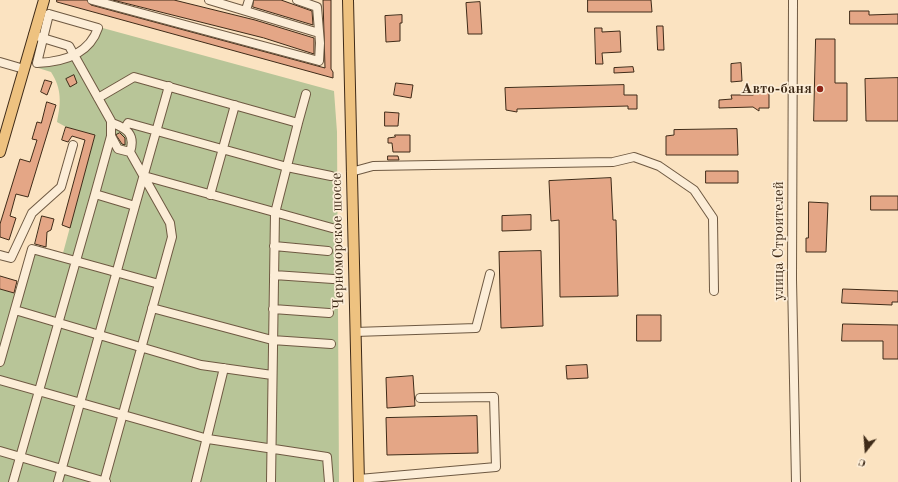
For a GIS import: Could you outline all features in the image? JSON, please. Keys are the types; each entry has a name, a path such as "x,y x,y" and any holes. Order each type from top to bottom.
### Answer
{"main road":[{"path":"0,152 24,69 38,37 44,0"},
{"name":"Черноморское шоссе","path":"348,0 359,480"}],"street":[{"path":"92,0 319,61 317,7 296,0"},
{"path":"209,0 319,33"},
{"path":"246,10 249,0"},
{"name":"улица Строителей","path":"793,0 791,80 792,279 796,482"},
{"path":"49,14 98,28 94,39 85,48 74,55 55,62 37,63 38,37 49,14"},
{"path":"13,482 111,136 112,123 69,46 38,37"},
{"path":"0,62 24,69"},
{"path":"98,98 134,77 298,123"},
{"path":"58,482 169,86"},
{"path":"271,482 275,213 306,94"},
{"path":"210,195 235,105"},
{"path":"0,451 105,482 122,414 172,237 170,222 130,152 132,140 125,128 112,123"},
{"path":"125,128 128,123 287,167 331,176"},
{"path":"111,136 118,149 130,152"},
{"path":"0,255 11,258 32,213 62,187 73,145"},
{"path":"351,172 373,166 613,162 634,157 659,166 694,190 713,218 714,291"},
{"path":"144,176 332,228"},
{"path":"95,194 136,206"},
{"path":"274,246 328,251"},
{"path":"0,362 32,249 159,284"},
{"path":"355,332 476,328 490,274"},
{"path":"274,275 333,279"},
{"path":"152,308 272,340 331,344"},
{"path":"15,310 200,365 272,375"},
{"path":"273,310 329,313"},
{"path":"196,482 224,368"},
{"path":"0,380 208,438 327,457 329,482"},
{"path":"359,480 496,467 494,396 420,398"}],"green space":[{"path":"99,27 334,91 337,132 339,482 0,482 0,289 16,294 30,247 63,253 95,135 66,127 57,122 60,96 55,78 51,72 35,67 37,63 55,62 85,48"}],"building":[{"path":"57,0 87,0 91,5 325,68 323,0 331,0 331,69 333,72 333,78 57,2"},
{"path":"113,0 174,0 255,20 314,38 314,54 264,38"},
{"path":"254,0 281,0 312,11 313,25 253,7"},
{"path":"588,0 651,0 652,12 588,12"},
{"path":"480,2 482,34 468,34 466,3"},
{"path":"850,11 869,11 869,15 898,14 898,24 850,24"},
{"path":"402,15 402,23 400,23 400,41 386,42 385,16"},
{"path":"657,26 663,26 664,50 658,50"},
{"path":"595,28 602,28 602,32 620,31 621,52 602,53 603,64 596,64"},
{"path":"816,39 835,39 835,83 847,83 847,121 814,121"},
{"path":"741,63 742,81 731,82 731,64"},
{"path":"633,67 634,72 614,73 614,68"},
{"path":"74,75 77,83 70,87 66,79"},
{"path":"898,78 898,121 866,121 865,79"},
{"path":"45,80 52,82 47,95 41,92"},
{"path":"396,83 413,85 411,98 394,95"},
{"path":"624,85 624,95 637,95 637,109 628,109 628,106 517,109 517,112 506,110 505,88"},
{"path":"753,90 769,90 769,108 759,108 759,111 753,107 719,108 719,100 732,99 731,95 753,95"},
{"path":"47,102 56,105 28,197 16,194 10,216 16,218 9,240 0,237 0,224 20,159 30,162 37,140 32,139 37,122 41,123"},
{"path":"385,112 399,113 398,126 385,126"},
{"path":"66,127 95,135 70,228 62,225 85,140 72,136 68,142 62,140"},
{"path":"737,129 738,155 666,155 666,136 674,135 674,130"},
{"path":"120,133 125,138 125,145 122,144 116,135"},
{"path":"395,135 410,135 410,152 393,152 392,143 388,143 388,138 395,137"},
{"path":"388,156 398,156 399,160 388,160"},
{"path":"706,171 738,171 738,183 706,183"},
{"path":"611,178 613,220 616,220 618,296 560,297 559,220 551,221 549,181"},
{"path":"871,196 898,196 898,210 871,210"},
{"path":"809,202 828,203 826,252 806,252"},
{"path":"531,215 531,230 502,231 502,216"},
{"path":"42,216 54,219 51,230 47,232 46,247 35,244"},
{"path":"541,251 543,326 501,328 499,252"},
{"path":"0,276 17,281 14,293 0,289"},
{"path":"843,289 898,291 898,302 892,302 892,305 842,303"},
{"path":"637,315 661,315 661,341 637,341"},
{"path":"843,324 898,325 898,359 883,359 883,341 842,341"},
{"path":"587,365 588,378 567,379 566,366"},
{"path":"413,376 415,406 387,408 386,378"},
{"path":"477,416 478,453 387,455 386,418"}],"place":[{"name":"Авто-баня","path":"820,89"}]}
